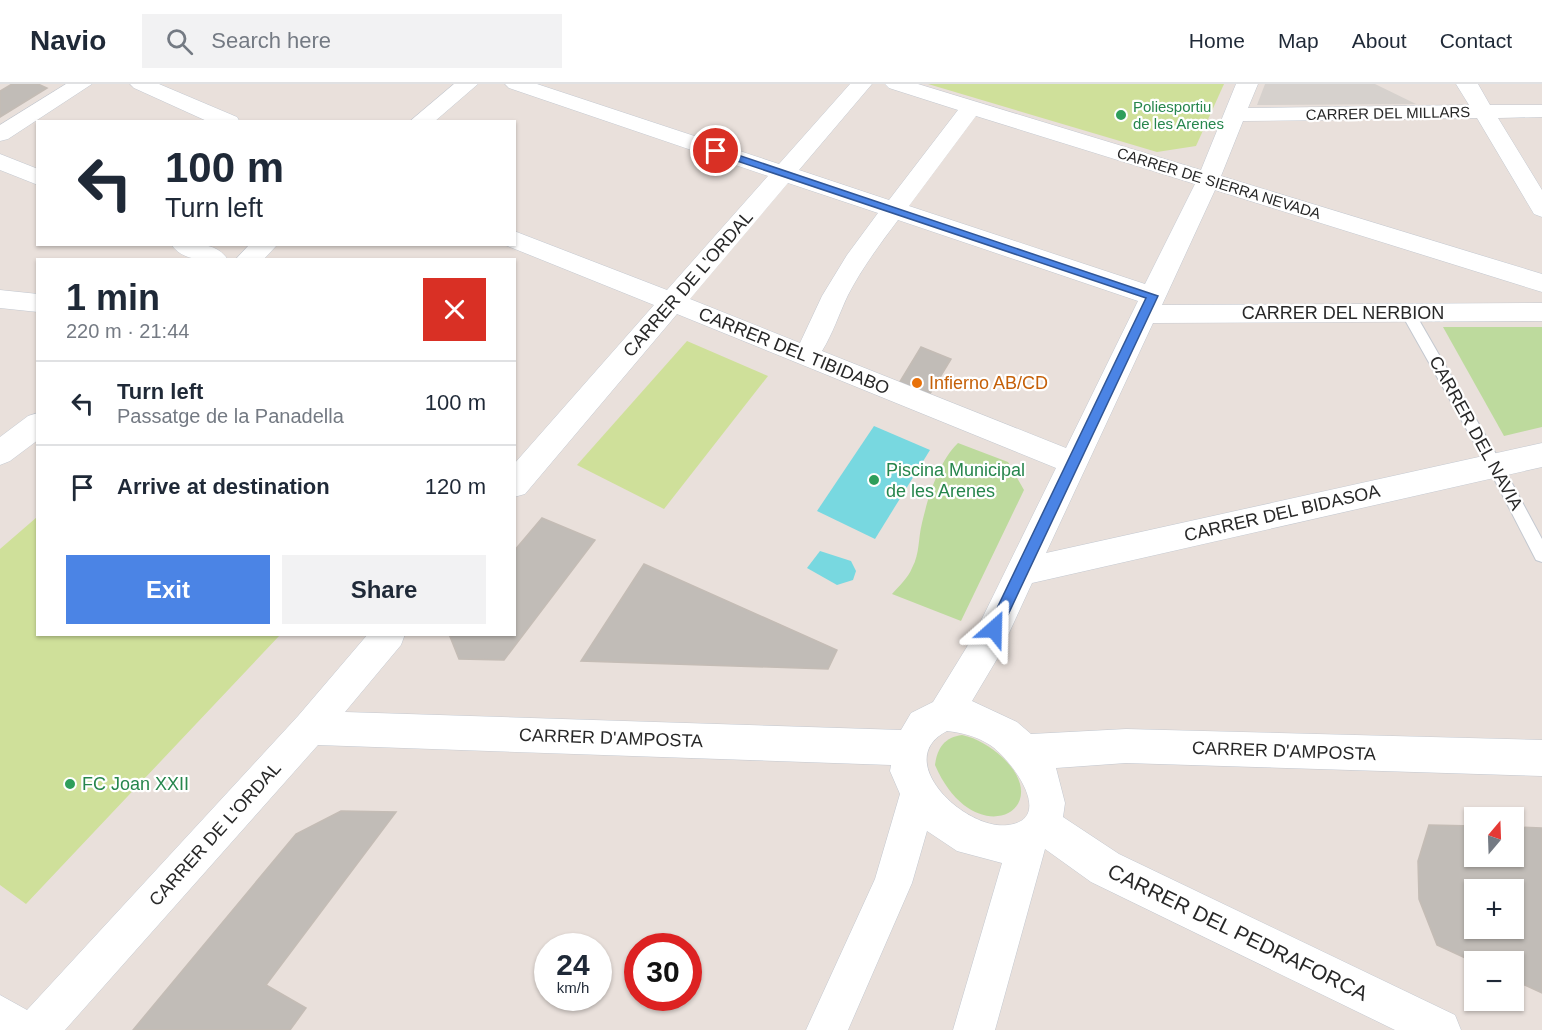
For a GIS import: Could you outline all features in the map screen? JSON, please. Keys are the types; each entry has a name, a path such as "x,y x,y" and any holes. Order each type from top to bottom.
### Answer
{"street":[{"path":"0,134 81,84"},
{"path":"141,84 224,120"},
{"path":"422,120 467,84"},
{"name":"CARRER DEL NERBION","path":"516,84 894,210 1148,305 1408,313 1542,312"},
{"name":"CARRER DE L'ORDAL","path":"516,483 861,84"},
{"name":"CARRER DE SIERRA NEVADA","path":"896,84 1542,283"},
{"path":"945,714 985,648 1208,180 1246,84"},
{"path":"1467,84 1542,210"},
{"path":"806,356 820,333 835,296 859,255 972,107"},
{"name":"CARRER DEL MILLARS","path":"1234,115 1542,111"},
{"path":"0,161 36,177"},
{"name":"CARRER DEL TIBIDABO","path":"516,240 1073,463"},
{"path":"187,246 212,258"},
{"path":"249,258 264,246"},
{"path":"0,299 36,303"},
{"path":"4,444 36,425"},
{"name":"CARRER DEL BIDASOA","path":"1021,572 1542,455"},
{"name":"CARRER DE L'ORDAL","path":"37,1030 310,728 387,636"},
{"path":"974,1030 1035,832 1047,803 1041,776 1025,752 1004,734 974,718 945,714 923,724 911,748 908,771 920,793 941,819 969,838 1005,845 1035,832"},
{"name":"CARRER D'AMPOSTA","path":"310,728 911,748"},
{"name":"CARRER D'AMPOSTA","path":"1025,752 1126,746 1542,758"},
{"path":"827,1030 893,883 920,793"},
{"name":"CARRER DEL PEDRAFORCA","path":"1035,832 1440,1030"},
{"path":"0,1016 19,1030"}],"lane":[{"name":"CARRER DEL NAVIA","path":"1408,313 1495,465 1542,555"}],"green space":[{"name":"Poliesportiu de les Arenes","path":"928,84 1224,84 1196,146 1157,152"},
{"path":"1443,327 1542,327 1542,427 1504,436"},
{"path":"687,341 768,376 664,509 577,465"},
{"path":"958,443 1008,462 1024,490 961,621 892,594 903,582 915,562 931,491 945,459"},
{"name":"FC Joan XXII","path":"36,518 36,636 279,636 26,904 0,885 0,549"},
{"path":"962,735 993,750 1002,757 1017,776 1021,793 1016,807 1004,815 988,816 970,809 951,793 935,765 943,744 951,738"}],"shaded area":[{"path":"1265,84 1375,84 1416,104 1257,105"}],"water":[{"name":"Piscina Municipal de les Arenes","path":"874,426 930,450 875,539 817,511"},
{"path":"820,551 851,561 856,571 853,580 837,585 807,568"}],"building":[{"path":"12,84 38,84 47,88 0,117 0,91"},
{"path":"921,347 951,359 928,397 898,385"},
{"path":"542,518 595,540 504,660 459,659 450,636 516,636 516,549"},
{"path":"644,564 837,650 828,669 581,661"},
{"path":"341,811 396,812 266,985 306,1008 290,1030 133,1030 296,834"},
{"path":"1429,825 1464,826 1464,867 1524,867 1524,827 1542,828 1542,993 1524,985 1524,951 1464,951 1464,957 1437,945 1419,899 1418,861"}],"place":[{"name":"Poliesportiu de les Arenes","path":"1121,115"},
{"name":"Infierno AB/CD","path":"917,383"},
{"name":"Piscina Municipal de les Arenes","path":"874,480"},
{"name":"FC Joan XXII","path":"70,784"}],"route":[{"path":"716,151 1152,296 994,629"}]}
